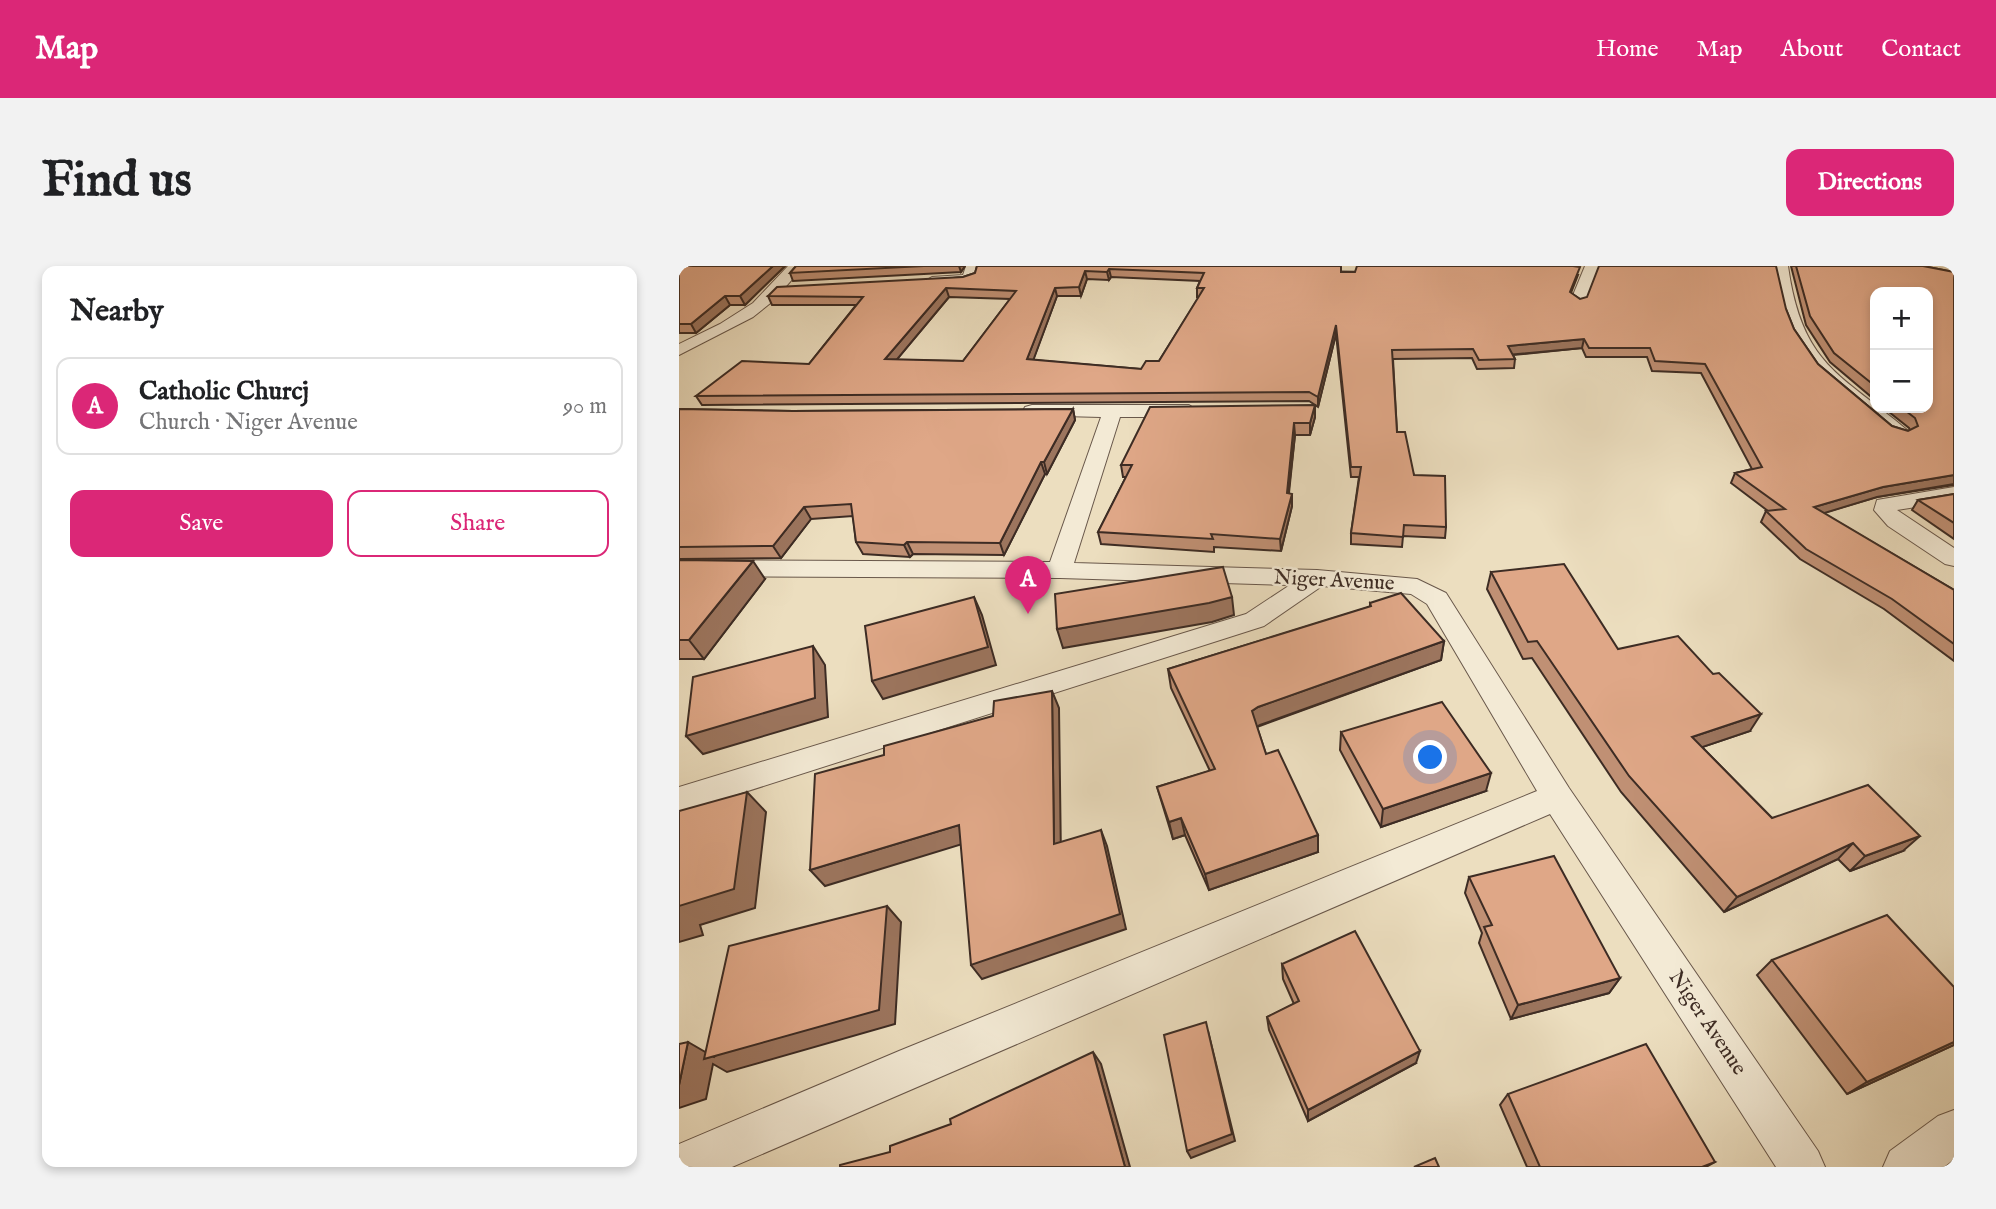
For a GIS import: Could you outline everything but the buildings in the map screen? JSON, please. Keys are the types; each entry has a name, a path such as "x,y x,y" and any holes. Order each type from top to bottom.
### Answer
{"street":[{"path":"679,350 735,322 769,297 786,274 797,266"},
{"path":"913,281 966,279 973,266"},
{"path":"1781,266 1792,319 1807,351 1836,385 1900,434"},
{"path":"1579,300 1587,268"},
{"path":"774,289 799,288"},
{"path":"1060,570 1112,411"},
{"path":"1017,412 1204,411"},
{"path":"1954,494 1885,505 1885,510 1896,521 1954,559"},
{"name":"Niger Avenue","path":"679,568 1060,570 1317,579 1417,587 1437,599 1557,797 1802,1167"},
{"path":"679,800 1255,620 1317,579"},
{"path":"679,1167 1557,797"},
{"path":"1906,1167 1954,1132"}],"place":[{"name":"Catholic Churcj","path":"1028,614"}]}
